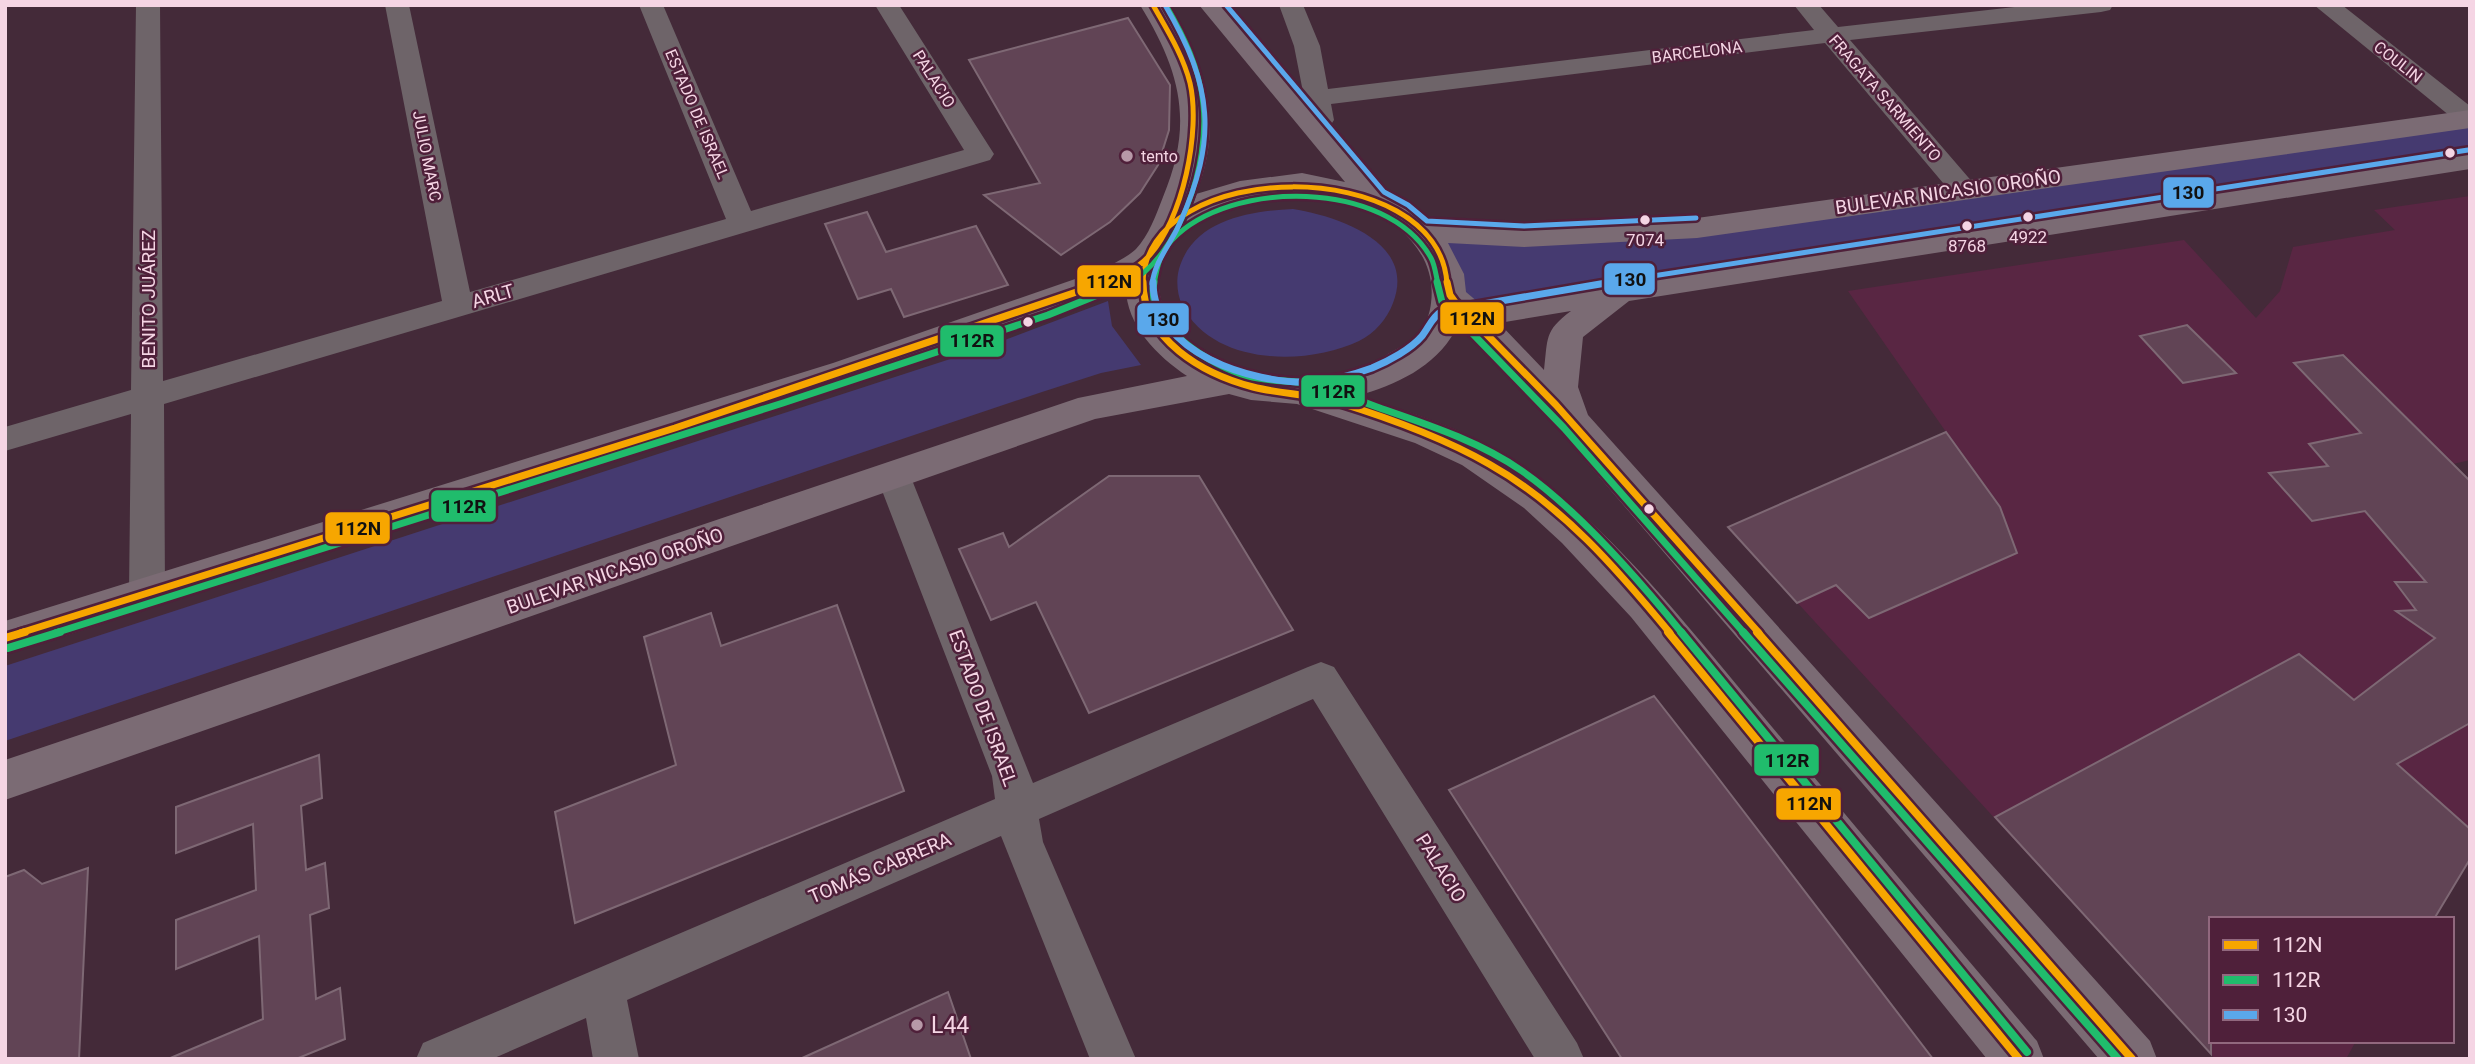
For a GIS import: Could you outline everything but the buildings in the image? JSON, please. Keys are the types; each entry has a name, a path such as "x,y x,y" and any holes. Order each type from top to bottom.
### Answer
{"main road":[{"path":"5,638 845,372 1116,277 1146,258 1166,229 1192,162 1197,125 1191,79 1177,44 1153,5"},
{"path":"1212,5 1305,100 1324,137 1377,200"},
{"name":"BULEVAR NICASIO OROÑO","path":"1423,231 1524,237 1698,228 2470,118"},
{"path":"1305,393 1375,379 1427,346 1455,311 1624,289 2470,160"},
{"path":"1166,229 1202,203 1250,187 1302,183 1377,200 1402,214 1423,231 1438,249 1447,269 1455,311 1572,421 2132,1059"},
{"path":"1146,258 1142,294 1156,330 1186,359 1229,381 1266,390 1305,393 1424,432 1496,467 1546,504 1589,544 1645,605 2019,1059"},
{"path":"1572,421 1560,387 1566,332 1624,289"},
{"name":"BULEVAR NICASIO OROÑO","path":"5,780 1091,407 1229,381"}],"street":[{"name":"BENITO JUÁREZ","path":"147,593 148,5"},
{"name":"JULIO MARC","path":"397,5 458,306"},
{"name":"ESTADO DE ISRAEL","path":"651,5 742,223"},
{"name":"PALACIO","path":"887,5 980,154"},
{"path":"1291,5 1307,46 1305,100"},
{"name":"FRAGATA SARMIENTO","path":"1806,5 1964,190"},
{"name":"BARCELONA","path":"1305,100 1831,35 2101,5"},
{"name":"COULIN","path":"2326,5 2470,118"},
{"name":"ARLT","path":"5,439 980,154"},
{"name":"ESTADO DE ISRAEL","path":"893,475 1012,776 1022,842 1113,1059"},
{"name":"PALACIO","path":"1321,678 1561,1059"},
{"name":"TOMÁS CABRERA","path":"439,1059 1321,678"},
{"path":"602,988 616,1059"}],"shaded area":[{"path":"2470,119 2470,160 1471,316 1423,231 1697,228"},
{"path":"2470,196 2470,460 2453,464 2470,670 2470,838 2217,917 2209,917 2209,1043 2355,1043 2346,1059 2215,1059 1728,527 1946,432 1848,291 2184,240 2256,318 2280,291 2293,247 2395,230 2374,210"},
{"path":"1293,209 1331,218 1350,226 1384,248 1394,264 1397,282 1393,303 1387,315 1365,338 1337,349 1313,354 1288,357 1262,355 1238,350 1215,340 1196,325 1180,301 1179,269 1186,252 1197,239 1225,221 1259,212"},
{"path":"1108,301 1112,326 1141,365 1101,373 1042,392 5,741 5,666 981,349"}],"transit line":[{"name":"112N","path":"5,638 786,392 1050,303 1120,276 1145,260 1159,242 1184,179 1191,152 1194,103 1189,80 1181,57 1153,5"},
{"name":"130","path":"1165,5 1191,52 1204,97 1206,120 1205,144 1199,169 1179,226 1155,269 1153,293 1160,315 1173,333 1190,348 1234,370 1280,380 1326,380 1374,367 1419,339 1435,316 1442,311 1737,261 2468,150"},
{"name":"112R","path":"8,648 783,403 1048,315 1133,281 1157,262 1167,249 1175,234 1201,155 1204,105 1199,81 1192,56 1166,5"},
{"name":"130","path":"1226,5 1384,192 1408,205 1427,221 1524,226 1696,218"},
{"name":"112N","path":"2019,1059 1650,609 1621,575 1558,513 1525,486 1490,464 1428,434 1317,396 1260,389 1229,380 1184,355 1165,338 1151,319 1143,298 1143,274 1153,248 1173,224 1199,206 1230,194 1265,187 1301,186 1336,190 1368,198 1395,210 1419,227 1433,242 1443,259 1449,292 1455,302 1517,364 1631,489 2132,1059"},
{"name":"112R","path":"2027,1052 1653,598 1563,504 1521,470 1448,432 1316,385 1248,376 1194,351 1167,326 1152,293 1159,260 1171,241 1190,225 1216,210 1247,201 1282,196 1317,197 1352,204 1383,215 1410,232 1432,259 1442,302 1564,428 2118,1059"}],"place":[{"name":"tento","path":"1127,156"},
{"name":"4922","path":"2028,217"},
{"name":"7074","path":"1645,220"},
{"name":"8768","path":"1967,226"},
{"name":"L44","path":"917,1025"}]}
